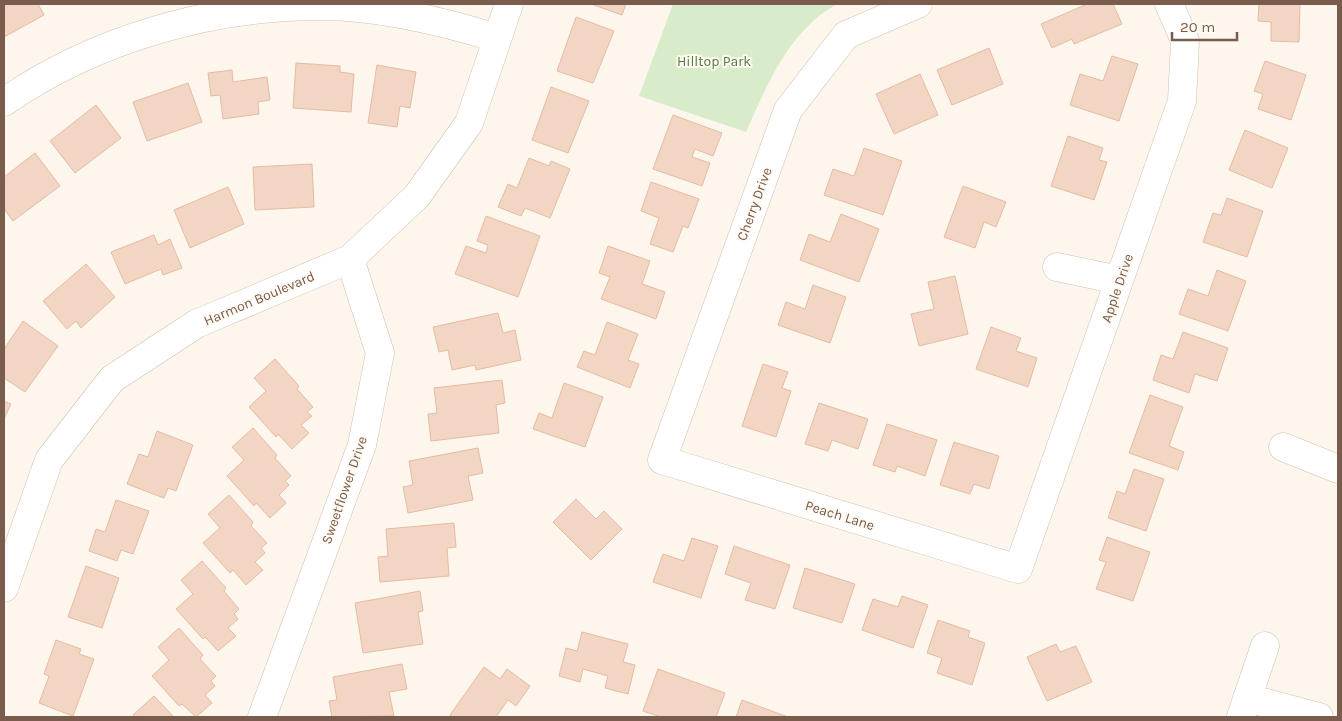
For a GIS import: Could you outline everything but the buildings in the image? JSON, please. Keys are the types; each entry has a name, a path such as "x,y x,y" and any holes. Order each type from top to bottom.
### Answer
{"street":[{"name":"Harmon Boulevard","path":"4,588 49,460 112,379 196,324 350,259 418,196 469,123 509,4"},
{"name":"Cherry Drive","path":"662,460 788,110 846,35 918,4"},
{"name":"Apple Drive","path":"1018,569 1182,101 1185,41 1169,4"},
{"path":"4,102 42,78 134,38 180,24 239,12 322,6 354,8 456,26 496,38"},
{"name":"Sweetflower Drive","path":"262,717 362,445 380,353 350,259"},
{"path":"1057,267 1119,280"},
{"path":"1283,447 1338,469"},
{"name":"Peach Lane","path":"662,460 1018,569"},
{"path":"1266,646 1244,708 1314,717"}],"green space":[{"name":"Hilltop Park","path":"673,4 837,4 815,19 791,46 774,73 746,132 639,96"}]}
